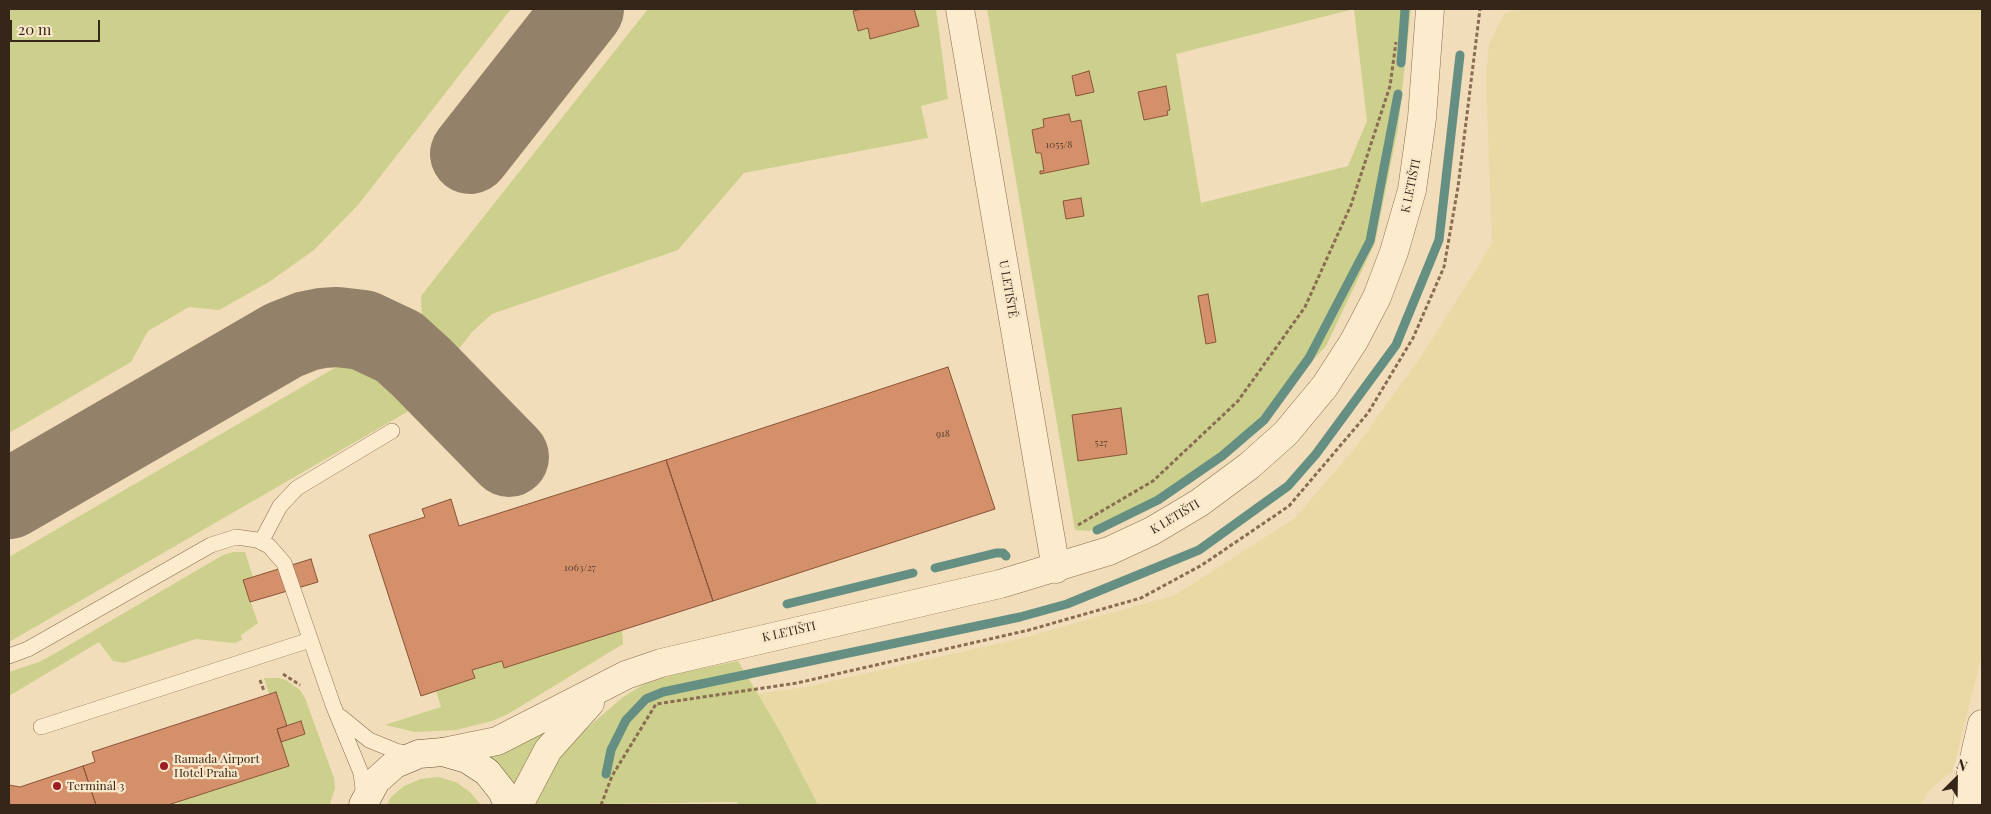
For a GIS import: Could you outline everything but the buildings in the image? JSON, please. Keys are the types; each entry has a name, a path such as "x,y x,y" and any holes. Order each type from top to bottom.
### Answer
{"street":[{"name":"U LETIŠTĚ","path":"960,9 1056,569"},
{"name":"K LETIŠTI","path":"364,804 376,781 385,772 406,758 497,741 626,676 661,663 1056,569 1109,551 1152,531 1199,503 1249,466 1286,433 1325,386 1354,341 1377,297 1394,252 1412,190 1422,118 1430,9"},
{"name":"K LETIŠTI","path":"519,805 548,750 605,688"},
{"path":"1967,805 1971,772 1982,724"},
{"path":"431,753 467,759 487,772 502,791 508,805"}],"lane":[{"path":"261,542 280,506 297,488 392,431"},
{"path":"9,656 28,649 211,545 236,537 261,542 269,546 284,563 333,705 361,773 364,787 364,804"},
{"path":"41,726 310,640"},
{"path":"333,705 348,725 369,740 396,751 431,753"}],"path":[{"path":"601,805 612,776 656,704 797,683 1029,630 1141,598 1202,565 1289,506 1368,413 1413,338 1444,267 1458,187 1480,9"},
{"path":"1051,538 1088,520 1153,481 1238,401 1305,307 1351,205 1390,86 1397,32"},
{"path":"282,673 302,686"},
{"path":"258,674 264,691"}],"shaded area":[{"path":"1520,9 1982,9 1982,654 1953,771 1930,789 1920,805 818,805 781,733 757,694 806,687 1023,638 1175,595 1294,519 1355,448 1424,352 1492,244 1486,79 1489,44 1504,14"}],"green space":[{"path":"9,9 511,9 358,205 314,250 269,282 219,310 189,307 148,331 131,362 9,433"},
{"path":"648,9 862,9 853,12 858,31 868,28 871,39 918,27 914,9 936,9 948,99 921,106 928,138 744,173 678,250 492,314 472,332 451,359 445,355 429,333 422,318 421,296"},
{"path":"987,9 1354,9 1411,9 1398,128 1375,243 1326,346 1239,440 1162,497 1089,531 1075,530","holes":["1354,9 1367,121 1348,166 1201,203 1176,54","1089,72 1094,92 1076,96 1072,76","1166,86 1170,109 1167,111 1167,115 1144,120 1138,92","1081,120 1089,164 1040,174 1040,171 1044,171 1041,153 1036,153 1032,130","1081,198 1084,216 1066,219 1063,201","1207,294 1216,342 1206,344 1198,296","1120,409 1127,454 1079,461 1072,415"]},
{"path":"345,362 367,363 392,373 413,392 419,400 419,405 9,642 9,557"},
{"path":"245,552 253,577 243,580 258,623 241,635 242,640 234,643 196,639 124,663 113,661 99,642 9,696 9,672 39,662 54,654 223,555"},
{"path":"622,629 623,644 508,714 492,721 456,730 415,732 385,725 441,707 436,691 475,678 472,670 502,661 504,668"},
{"path":"738,661 781,733 818,805 738,805 737,802 533,805 557,760 578,736 623,697 646,683 680,673"},
{"path":"264,678 286,680 300,690 305,698 334,778 335,788 330,804 180,805 178,802 288,766 281,742 305,734 301,721 287,726 276,693 269,694"},
{"path":"550,726 515,786 488,757 489,754"},
{"path":"438,777 456,782 470,792 481,805 387,805 391,797 404,786 421,779"}],"waterway":[{"path":"1401,63 1405,9"},
{"path":"606,774 611,750 626,720 646,699 663,692 1020,617 1067,604 1199,550 1288,486 1316,454 1396,345 1439,240 1460,55"},
{"path":"1097,530 1158,500 1222,456 1264,420 1309,358 1370,241 1398,94"},
{"path":"935,568 996,553 1003,553 1006,556"},
{"path":"787,604 913,573"}],"taxiway":[{"path":"470,154 584,9"},
{"path":"9,499 284,340 307,331 322,328 337,327 363,330 399,347 509,457"}],"place":[{"name":"Ramada Airport Hotel Praha","path":"164,766"},
{"name":"Terminál 3","path":"57,786"}]}
